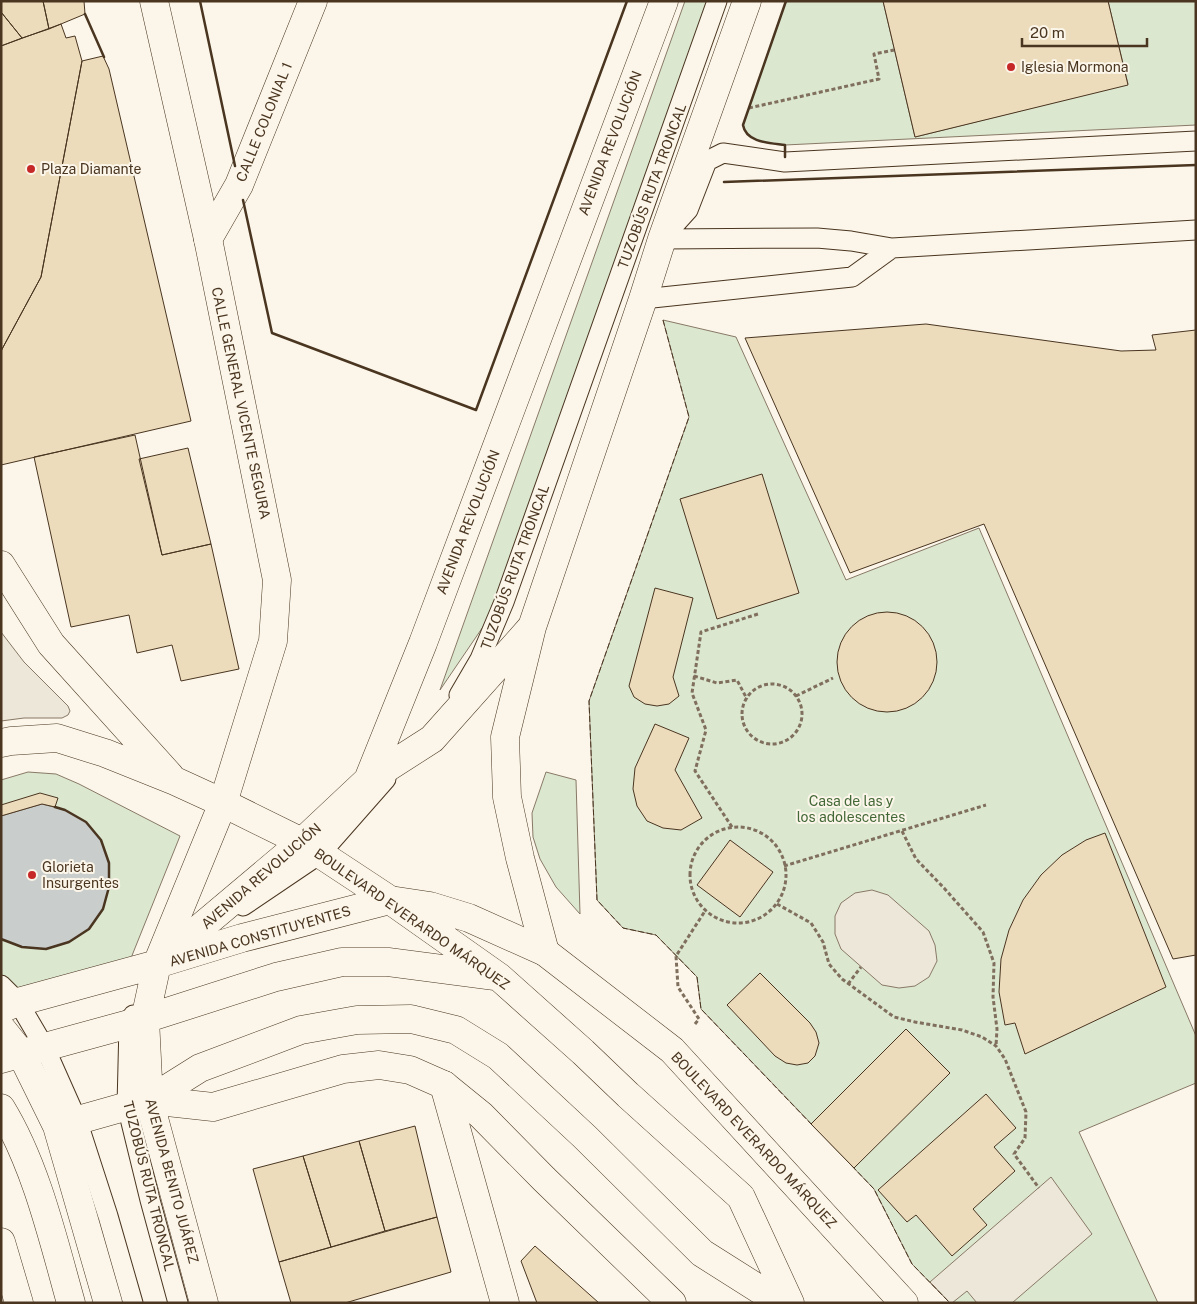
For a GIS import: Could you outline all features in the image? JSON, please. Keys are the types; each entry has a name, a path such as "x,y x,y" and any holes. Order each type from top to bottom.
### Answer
{"main road":[{"name":"CALLE GENERAL VICENTE SEGURA","path":"154,1 208,239 277,580 273,641 223,802"},
{"name":"CALLE COLONIAL 1","path":"208,239 239,185 313,1"},
{"name":"AVENIDA REVOLUCIÓN","path":"157,964 311,848 368,780 423,643 664,1"},
{"path":"545,952 520,858 507,797 505,737 532,627 662,239 747,1"},
{"path":"1,565 51,644 175,781"},
{"path":"368,780 432,739 532,627"},
{"name":"BOULEVARD EVERARDO MÁRQUEZ","path":"1,743 57,738 105,753 223,802 311,848 390,900 499,977 740,1197 790,1303"},
{"name":"AVENIDA BENITO JUÁREZ","path":"204,1303 138,1103 137,1022 157,964 223,802"},
{"name":"AVENIDA CONSTITUYENTES","path":"7,999 157,964 242,938 390,900 430,906 469,918 545,952"},
{"name":"BOULEVARD EVERARDO MÁRQUEZ","path":"545,952 672,1050 904,1303"},
{"path":"22,1053 137,1022 276,978 342,962 388,962 499,977"},
{"path":"67,1123 138,1103 200,1068 301,1030 357,1020 411,1019 456,1030 498,1056 585,1137 702,1253 782,1303"},
{"path":"1,1028 22,1053 67,1123 108,1303"},
{"path":"138,1103 213,1107 343,1069 379,1065 410,1070 444,1085 481,1114 544,1179 672,1303"},
{"path":"444,1085 505,1303"},
{"path":"1,1108 10,1122 24,1154 42,1202 71,1303"},
{"path":"1,1242 19,1303"}],"lane":[{"name":"TUZOBÚS RUTA TRONCAL","path":"311,848 432,739 480,660 504,602 717,1"},
{"path":"662,239 688,210 707,160 723,153 784,162 1196,141"},
{"path":"662,239 817,238 851,241 892,248 1195,230"},
{"path":"643,299 852,277 892,248"},
{"path":"7,999 22,1053"},
{"name":"TUZOBÚS RUTA TRONCAL","path":"138,1103 178,1303"},
{"path":"67,1123 108,1216 133,1303"}],"path":[{"path":"749,108 879,79 874,54 894,50"},
{"path":"732,827 696,771 706,730 692,693 694,676 701,632 758,614"},
{"path":"694,676 717,683 737,680 746,699"},
{"path":"796,696 833,678"},
{"path":"771,684 780,685 789,689 796,696 802,714 800,724 788,740 768,743 759,741 751,735 745,726 743,708 746,699 753,691 771,684"},
{"path":"784,866 986,806"},
{"path":"732,827 748,828 762,834 774,844 782,856 786,873 784,889 777,904 765,915 750,921 734,923 719,919 705,911 695,898 690,883 695,853 704,840 717,832 732,827"},
{"path":"902,831 916,859 983,932 994,963 993,997 997,1029 996,1046"},
{"path":"777,904 811,923 823,942 829,964 842,979 894,1017 962,1030 982,1037 996,1046 1005,1058 1026,1112 1024,1138 1014,1154 1039,1188"},
{"path":"672,1050 699,1019 678,987 676,956 705,911"},
{"path":"848,984 861,967"}],"green space":[{"path":"685,1 709,1 491,615 440,690"},
{"path":"786,1 883,1 915,137 1128,84 1108,1 1196,1 1196,125 785,145 766,143 754,139 745,131 743,125"},
{"name":"Casa de las y los adolescentes","path":"663,320 736,337 846,580 979,528 1196,1036 1196,1083 1079,1132 1158,1303 950,1303 912,1264 874,1189 701,1009 697,977 656,935 623,928 597,900 589,701 689,417"},
{"path":"28,772 56,774 180,836 131,958 14,989 1,976 1,780"},
{"path":"546,772 576,780 580,914 556,887 540,859 533,837 532,813"}],"shaded area":[{"path":"1,632 24,662 68,706 70,711 68,715 62,718 24,718 1,721"},
{"path":"42,804 65,810 86,822 101,840 109,863 109,887 103,909 89,929 69,942 45,949 22,947 1,939 1,816"},
{"path":"872,890 888,895 929,931 935,945 937,961 929,977 915,986 899,988 882,985 841,949 835,934 835,916 841,903 855,893"},
{"path":"1051,1177 1092,1234 1012,1303 977,1303 967,1291 950,1303 930,1282"}],"building":[{"path":"1,1 43,1 49,29 22,38 1,12"},
{"path":"43,1 84,1 85,14 49,29"},
{"name":"Iglesia Mormona","path":"883,1 1108,1 1128,85 915,137"},
{"path":"1,12 22,38 1,46"},
{"name":"Plaza Diamante","path":"61,24 66,38 75,36 82,61 41,277 1,351 1,46"},
{"path":"103,56 109,69 191,421 1,465 1,351 41,277 82,61"},
{"path":"926,324 1121,351 1156,350 1152,335 1196,330 1196,955 1173,959 984,524 850,573 745,338"},
{"path":"135,435 162,555 211,544 239,669 181,681 172,645 137,653 129,615 71,627 34,457"},
{"path":"188,448 211,544 162,555 139,459"},
{"path":"762,474 799,593 717,619 680,499"},
{"path":"655,588 693,598 673,677 679,696 669,704 657,706 645,704 634,697 629,686"},
{"path":"887,612 906,616 922,627 933,643 937,662 933,681 922,697 906,708 887,712 868,708 852,697 841,681 837,662 841,643 852,627 868,616"},
{"path":"655,724 689,738 675,770 702,818 681,830 663,828 647,821 637,806 633,789 635,768"},
{"path":"40,793 58,798 55,807 42,804 1,816 1,805"},
{"path":"1105,833 1166,987 1025,1054 1015,1023 1005,1025 999,992 1001,959 1009,930 1023,900 1041,875 1062,855 1086,840"},
{"path":"730,840 773,872 740,917 697,885"},
{"path":"760,973 810,1023 816,1032 819,1043 815,1056 808,1063 797,1065 786,1063 775,1056 727,1005"},
{"path":"906,1029 950,1073 854,1168 811,1124"},
{"path":"986,1094 1016,1128 994,1147 1015,1171 973,1209 987,1225 952,1256 916,1215 907,1222 878,1190"},
{"path":"415,1126 437,1217 385,1231 359,1141"},
{"path":"359,1141 385,1231 331,1247 303,1156"},
{"path":"303,1156 331,1247 279,1262 253,1169"},
{"path":"437,1217 451,1272 345,1303 291,1303 279,1262"},
{"path":"535,1246 599,1303 537,1303 521,1261"}],"fence":[{"path":"663,320 689,417 589,701 597,900 623,928 656,935 697,977 701,1009 812,1125"},
{"path":"852,1166 874,1189 912,1264 950,1303"}],"wall":[{"path":"200,1 235,166"},
{"path":"243,200 272,333 476,410 627,1"},
{"path":"785,157 785,145 766,143 754,139 745,131 743,125 786,1"},
{"path":"85,14 104,57"},
{"path":"724,182 1196,165"},
{"path":"1,939 22,947 46,949 69,942 89,929 103,909 109,887 109,863 101,840 86,822 65,810 55,807"}],"place":[{"name":"Iglesia Mormona","path":"1011,67"},
{"name":"Plaza Diamante","path":"31,169"},
{"name":"Glorieta Insurgentes","path":"32,875"}]}
